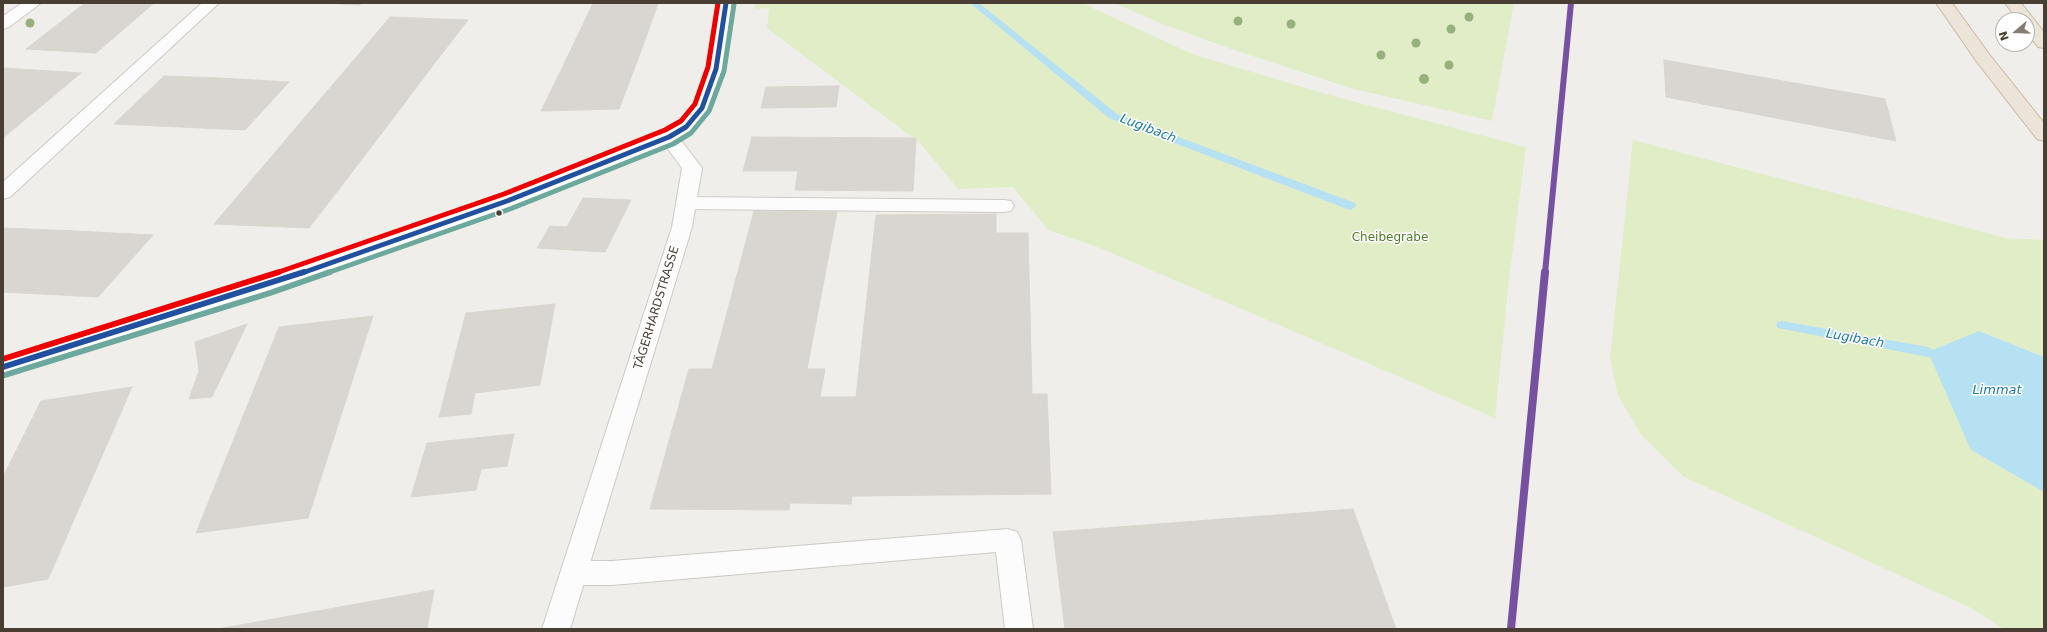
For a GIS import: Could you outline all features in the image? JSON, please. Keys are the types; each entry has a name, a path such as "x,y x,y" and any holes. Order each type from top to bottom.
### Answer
{"highway":[{"path":"1944,3 1983,58 2044,135"},
{"path":"2013,3 2020,12"},
{"path":"2035,32 2044,43"}],"street":[{"path":"3,24 33,3"},
{"path":"3,193 211,3"},
{"path":"3,367 267,285 507,201 669,137 686,127 702,108 716,69 726,3"},
{"name":"TÄGERHARDSTRASSE","path":"556,629 682,227 692,168 669,137"},
{"path":"686,203 1004,206"},
{"path":"574,573 620,573 1008,540 1019,629"}],"green space":[{"name":"Cheibegrabe","path":"755,3 1082,3 1192,54 1333,96 1526,147 1509,280 1495,418 1100,248 1048,230 1013,187 958,189 920,143 767,28 769,8 755,9"},
{"path":"1114,3 1514,3 1492,121 1350,88 1231,49 1160,23"},
{"path":"1633,140 2006,238 2044,240 2044,357 1979,331 1971,450 2044,492 2044,629 2004,629 1971,608 1684,477 1642,436 1618,396 1610,358"}],"water":[{"name":"Limmat","path":"1979,331 2044,357 2044,492 1971,450 1928,352"}],"building":[{"path":"85,3 154,3 96,53 26,49"},
{"path":"323,3 361,3 360,5"},
{"path":"593,3 658,3 654,15 588,14"},
{"path":"588,14 654,15 638,59 566,60"},
{"path":"390,17 468,20 434,64 353,61"},
{"path":"638,59 619,109 541,111 566,60"},
{"path":"1664,60 1885,99 1896,141 1666,97"},
{"path":"353,61 434,64 397,113 311,110"},
{"path":"3,68 81,73 3,138"},
{"path":"164,76 289,82 245,130 114,124"},
{"path":"839,86 836,107 761,108 766,87"},
{"path":"311,110 397,113 356,167 266,163"},
{"path":"752,137 916,138 913,191 795,190 798,171 743,171"},
{"path":"266,163 356,167 309,228 214,224"},
{"path":"583,198 631,200 605,252 537,248 550,226 567,227"},
{"path":"754,211 837,212 807,369 825,369 820,397 864,397 851,504 790,503 789,510 650,509 689,369 712,369"},
{"path":"996,214 996,233 1028,233 1032,394 1047,394 1051,494 852,496 864,397 856,397 876,215"},
{"path":"3,228 153,235 98,297 3,292"},
{"path":"555,304 540,385 475,393 471,414 439,417 466,313"},
{"path":"373,316 308,518 196,533 279,327"},
{"path":"247,324 212,397 189,399 199,371 195,342"},
{"path":"132,387 48,579 3,587 3,477 41,401"},
{"path":"514,434 507,466 481,469 476,490 411,497 427,443"},
{"path":"1353,509 1396,629 1065,629 1053,532"},
{"path":"434,590 427,629 218,629"}],"waterway":[{"name":"Lugibach","path":"974,3 1113,116 1351,206"},
{"name":"Lugibach","path":"1782,325 1928,352"}],"transit line":[{"path":"3,359 264,277 504,194 665,130 681,121 695,104 708,67 718,3"},
{"path":"3,367 267,285 507,201 669,137 686,127 702,108 716,69 726,3"},
{"path":"1511,629 1571,3"},
{"path":"5,375 270,293 510,209 673,144 691,133 709,111 724,71 734,4"}]}
